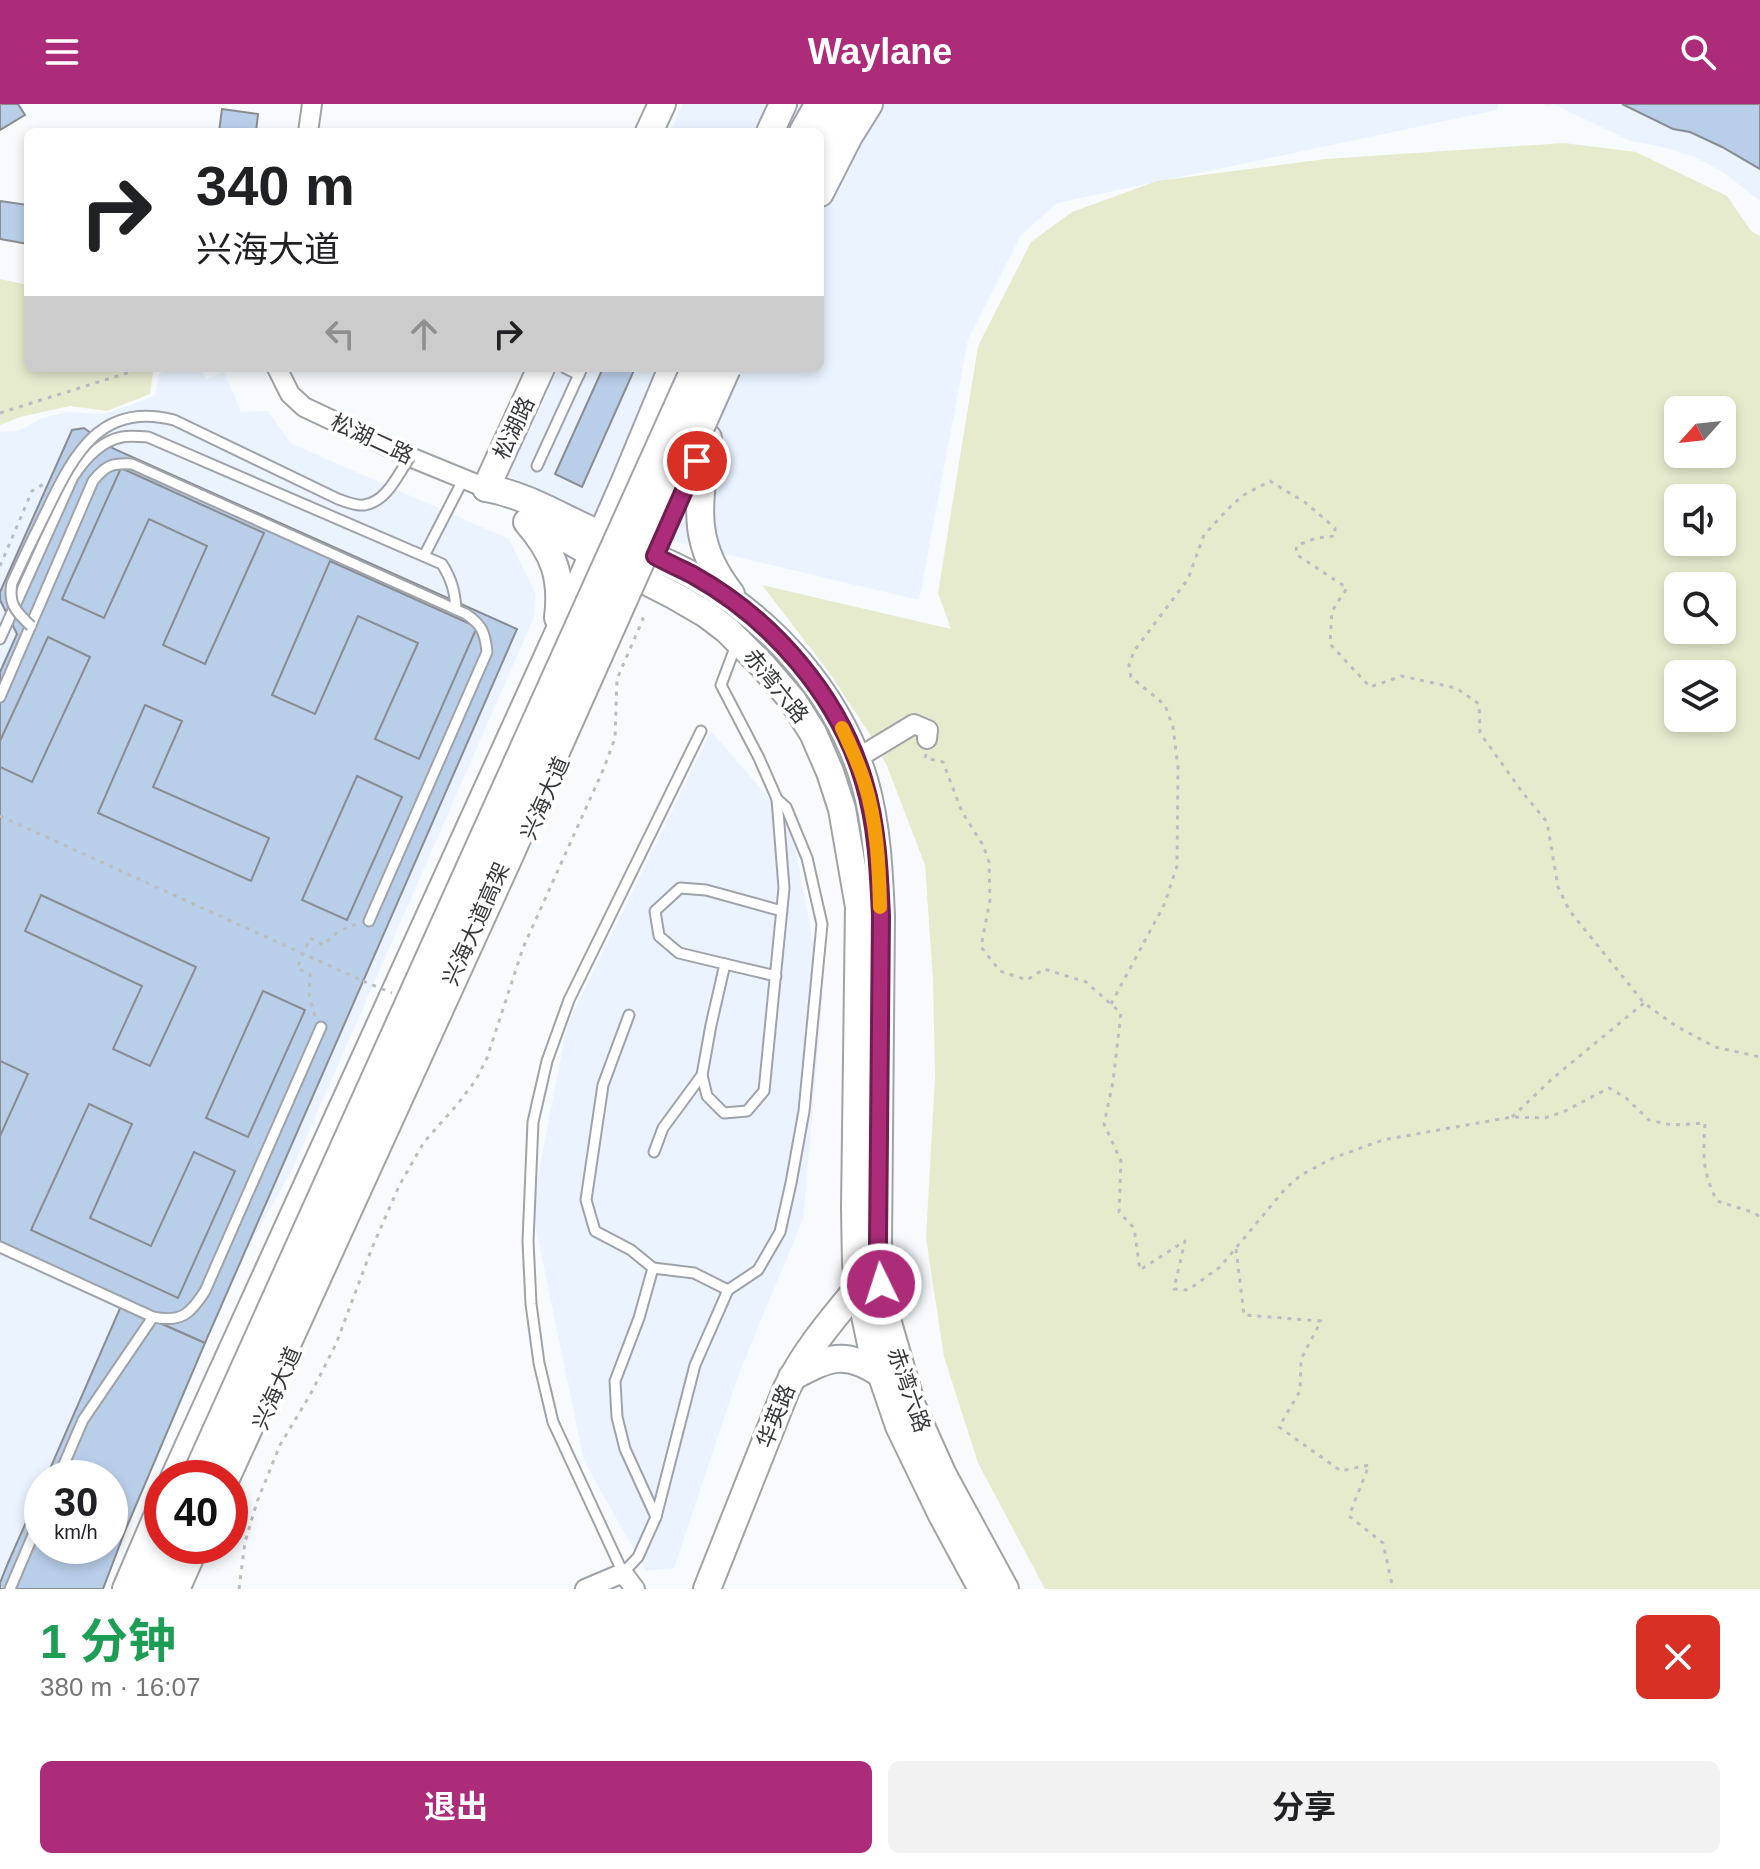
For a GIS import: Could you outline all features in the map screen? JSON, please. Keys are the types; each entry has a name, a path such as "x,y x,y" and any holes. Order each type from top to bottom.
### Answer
{"main road":[{"path":"807,128 821,104"},
{"path":"824,146 847,104"},
{"name":"兴海大道高架","path":"205,1460 695,372"},
{"name":"兴海大道高架","path":"232,1460 723,372"},
{"path":"149,1589 159,1564"},
{"path":"174,1589 185,1564"}],"street":[{"path":"309,128 312,104"},
{"path":"651,128 662,104"},
{"path":"772,128 783,104"},
{"path":"824,185 869,104"},
{"name":"松湖二路","path":"279,372 290,394 304,407 410,457 475,483"},
{"name":"松湖路","path":"475,483 539,372"},
{"path":"182,1460 556,638 670,372"},
{"name":"兴海大道","path":"244,1460 738,372"},
{"path":"708,438 701,498 700,525 704,545 710,565 743,609"},
{"path":"553,512 571,512 597,505 625,481"},
{"name":"松湖路","path":"475,483 500,503 597,544"},
{"name":"松湖路","path":"475,483 506,491 553,512 597,544"},
{"path":"519,512 540,538 557,570 560,588 556,638"},
{"name":"赤湾六路","path":"597,544 655,556 695,576 743,609 774,635 807,672 834,711 856,759 872,814 879,865 879,1263 886,1316 912,1406 943,1475 1005,1589"},
{"name":"赤湾六路","path":"597,544 644,580 706,614 737,640 793,701 813,733 830,772 844,821 859,907 855,1209 859,1287 871,1344 899,1426 982,1589"},
{"path":"856,759 914,724 928,730 927,739"},
{"name":"华英路","path":"707,1589 792,1377 812,1346 879,1263"},
{"path":"792,1377 821,1362 844,1358 858,1361 881,1374"},
{"path":"126,1589 144,1547"},
{"path":"188,1589 198,1564"},
{"path":"585,1589 623,1573 635,1589"}],"lane":[{"path":"537,466 580,372"},
{"path":"31,626 17,612 9,596 12,583 67,467 95,434 119,421 156,415 174,420 338,499 361,506 385,494 410,457"},
{"path":"0,639 73,477 91,455 121,437 148,437 442,564 455,589 456,610"},
{"path":"0,697 93,481 102,470 115,463 132,464 466,614 478,622 485,635 487,652 369,921"},
{"path":"424,556 475,483"},
{"path":"725,964 702,1075 707,1096 724,1113 747,1111 764,1091 784,888 777,799 721,685 737,640"},
{"path":"701,731 569,1000 547,1061 533,1122 528,1241 531,1304 539,1363 553,1422 623,1573 638,1557 656,1517 695,1365 728,1290 758,1270 780,1232 806,1095 822,924 807,858 786,807 777,799"},
{"path":"776,976 679,953 659,936 655,911 680,888 706,890 782,911"},
{"path":"629,1015 603,1085 586,1200 595,1231 631,1250 653,1268 694,1273 728,1290"},
{"path":"0,1247 153,1317 174,1319 183,1316 193,1309 205,1291 321,1027"},
{"path":"654,1152 663,1128 702,1075"},
{"path":"653,1268 639,1318 615,1381 617,1417 625,1449 656,1517"},
{"path":"66,1460 83,1420 153,1317"},
{"path":"10,1589 24,1556"}],"path":[{"path":"0,413 130,372"},
{"path":"1111,1004 1164,905 1177,866 1178,767 1173,727 1165,705 1131,677 1129,665 1134,651 1188,579 1204,535 1242,496 1270,481 1306,503 1335,528 1335,536 1316,538 1296,546 1297,555 1347,588 1332,611 1330,644 1370,687 1402,676 1456,688 1479,704 1480,733 1547,822 1558,887 1569,910 1644,1003 1676,1026 1715,1047 1760,1057"},
{"path":"239,1589 245,1542 257,1502 280,1445 336,1344 399,1186 424,1142 476,1080 487,1058 523,948 612,748 617,679 643,619"},
{"path":"927,739 925,758 943,762 962,812 983,845 989,862 990,900 981,947 1000,971 1027,980 1044,969 1086,982 1121,1013 1113,1082 1104,1124 1121,1161 1119,1212 1134,1228 1140,1270 1185,1241 1174,1289 1188,1290 1220,1267 1285,1189 1301,1175 1333,1158 1383,1140 1512,1117 1545,1118 1609,1088 1626,1098 1649,1120 1672,1125 1705,1123 1703,1157 1708,1183 1717,1201 1760,1217"},
{"path":"0,816 363,981"},
{"path":"321,1027 309,996 310,974 297,968 303,953 310,938 323,945 339,931 369,921"},
{"path":"1512,1117 1553,1078 1644,1003"},
{"path":"1236,1249 1244,1315 1321,1321 1301,1359 1300,1391 1279,1427 1341,1471 1369,1465 1349,1516 1383,1543 1393,1589"}],"shaded area":[{"path":"683,104 1498,104 1497,110 1057,203 1021,235 968,339 919,600 691,546 584,512 508,475 557,372 824,372 824,128 672,128"},
{"path":"1554,104 1760,104 1760,201 1723,172 1692,156 1630,141"},
{"path":"164,372 202,372 206,379 224,372 241,412 268,411 290,443 509,539 535,593 534,617 292,1170 247,1249 155,1460 144,1460 144,1487 128,1527 128,1460 24,1460 24,1564 113,1564 103,1589 0,1589 0,432 18,431 42,418 67,412 104,414 155,396 159,374"},
{"path":"711,731 791,824 823,996 803,1219 739,1373 674,1568 646,1571 584,1461 532,1209 567,1025"}],"green space":[{"path":"1564,143 1636,152 1727,196 1751,231 1760,236 1760,1589 1045,1589 978,1463 944,1357 926,1238 935,1077 933,980 925,865 887,766 869,733 828,671 762,585 951,629 938,593 978,346 1031,242 1072,212 1157,181 1326,159"},
{"path":"0,279 24,284 24,372 153,372 150,394 107,411 70,406 20,417 0,425"}],"building":[{"path":"0,104 18,104 25,115 0,130"},
{"path":"1622,104 1760,104 1760,169 1722,147 1690,132 1673,129"},
{"path":"222,109 258,114 256,128 220,128"},
{"path":"0,201 24,204 24,243 0,239"},
{"path":"601,372 633,372 582,487 555,474"},
{"path":"84,428 112,448 517,629 205,1343 0,1252 0,672 17,634 0,600 0,592 72,430"},
{"path":"121,468 264,533 205,664 163,645 207,546 149,519 104,618 62,599"},
{"path":"330,561 477,627 419,759 375,739 418,643 358,616 315,714 272,695"},
{"path":"48,637 90,657 32,782 0,767 0,741"},
{"path":"145,705 182,721 153,787 269,838 251,881 98,813"},
{"path":"357,776 402,797 347,920 302,900"},
{"path":"41,895 196,967 150,1066 113,1049 142,986 25,931"},
{"path":"263,991 305,1010 248,1137 206,1118"},
{"path":"0,1061 28,1074 0,1136"},
{"path":"89,1104 132,1124 90,1218 151,1246 194,1152 235,1171 178,1298 31,1230"},
{"path":"121,1306 205,1343 155,1460 144,1460 144,1486 128,1524 128,1460 54,1460"},
{"path":"24,1527 24,1564 112,1564 103,1589 0,1589"}],"slow traffic":[{"path":"842,728 865,783 872,814 879,865 880,907"}],"route":[{"path":"697,461 655,556 695,576 743,609 774,635 807,672 834,711 856,759 872,814 879,865 881,916 878,1243 881,1284"}]}
